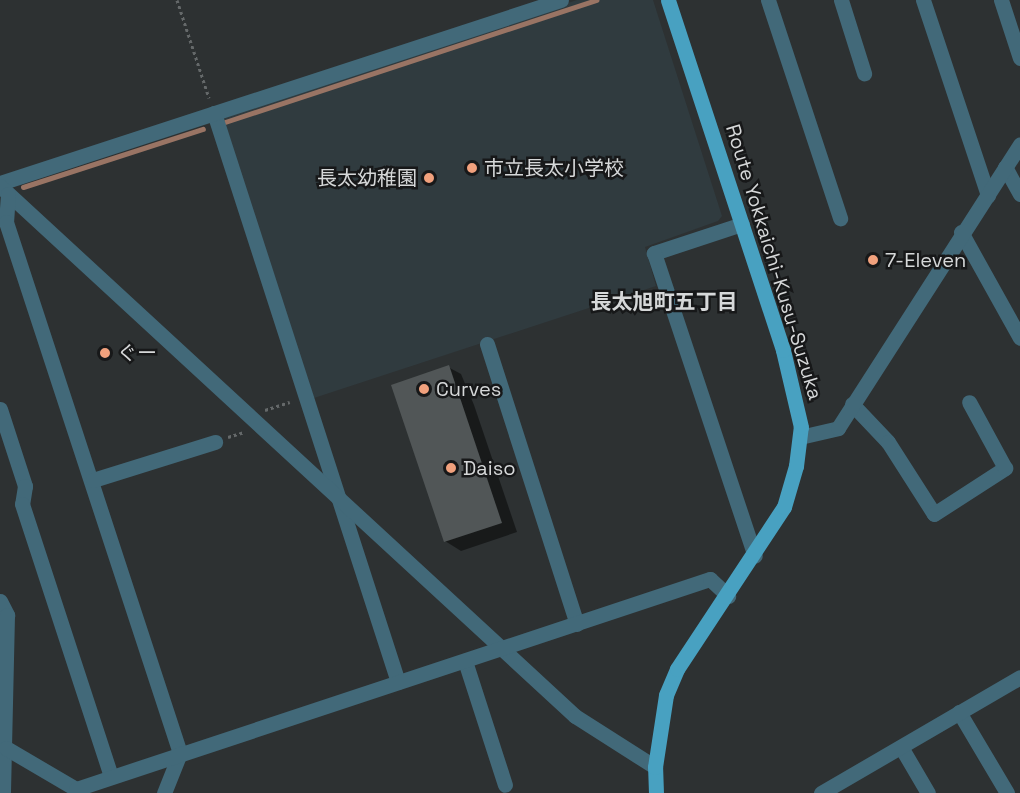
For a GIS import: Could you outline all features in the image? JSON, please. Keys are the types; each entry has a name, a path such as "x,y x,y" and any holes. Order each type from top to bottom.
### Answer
{"main road":[{"name":"Route Yokkaichi-Kusu-Suzuka","path":"656,793 655,767 666,695 678,669 755,556 784,507 800,437 799,414 786,361 668,0"}],"street":[{"path":"3,188 214,113 561,0"},
{"path":"768,0 840,218"},
{"path":"840,0 864,73"},
{"path":"923,0 988,195"},
{"path":"1001,0 1020,57"},
{"path":"214,113 342,500 398,682"},
{"path":"800,437 838,428 961,232 988,195 1020,144"},
{"path":"1005,167 1020,194"},
{"path":"3,188 6,222 93,480 180,753 164,793"},
{"path":"3,188 505,648 575,716 655,767"},
{"path":"742,224 654,253 755,556"},
{"path":"961,232 1020,338"},
{"path":"487,344 577,624"},
{"path":"852,404 888,442 934,514 1005,468 969,402"},
{"path":"0,409 26,486 22,504 111,776"},
{"path":"93,480 215,442"},
{"path":"6,748 76,789 710,579 728,596"},
{"path":"0,601 7,615 2,731 6,748 3,793"},
{"path":"465,661 505,785"},
{"path":"821,793 1020,677"},
{"path":"959,712 1007,793"},
{"path":"901,747 928,793"}],"path":[{"path":"177,0 214,113"},
{"path":"261,412 292,401"}],"shaded area":[{"name":"市立長太小学校","path":"577,0 653,0 722,216 718,221 645,247 656,286 314,398 222,120 225,115"}],"building":[{"name":"Daiso","path":"449,365 502,523 444,542 391,385"}],"waterway":[{"path":"225,122 596,0"},
{"path":"23,187 203,129"}],"place":[{"name":"市立長太小学校","path":"472,168"},
{"name":"長太幼稚園","path":"429,178"},
{"name":"7-Eleven","path":"873,260"},
{"name":"ぐー","path":"105,353"},
{"name":"Curves","path":"424,389"},
{"name":"Daiso","path":"451,468"}],"district":[{"name":"長太旭町五丁目","path":"664,302"}]}
